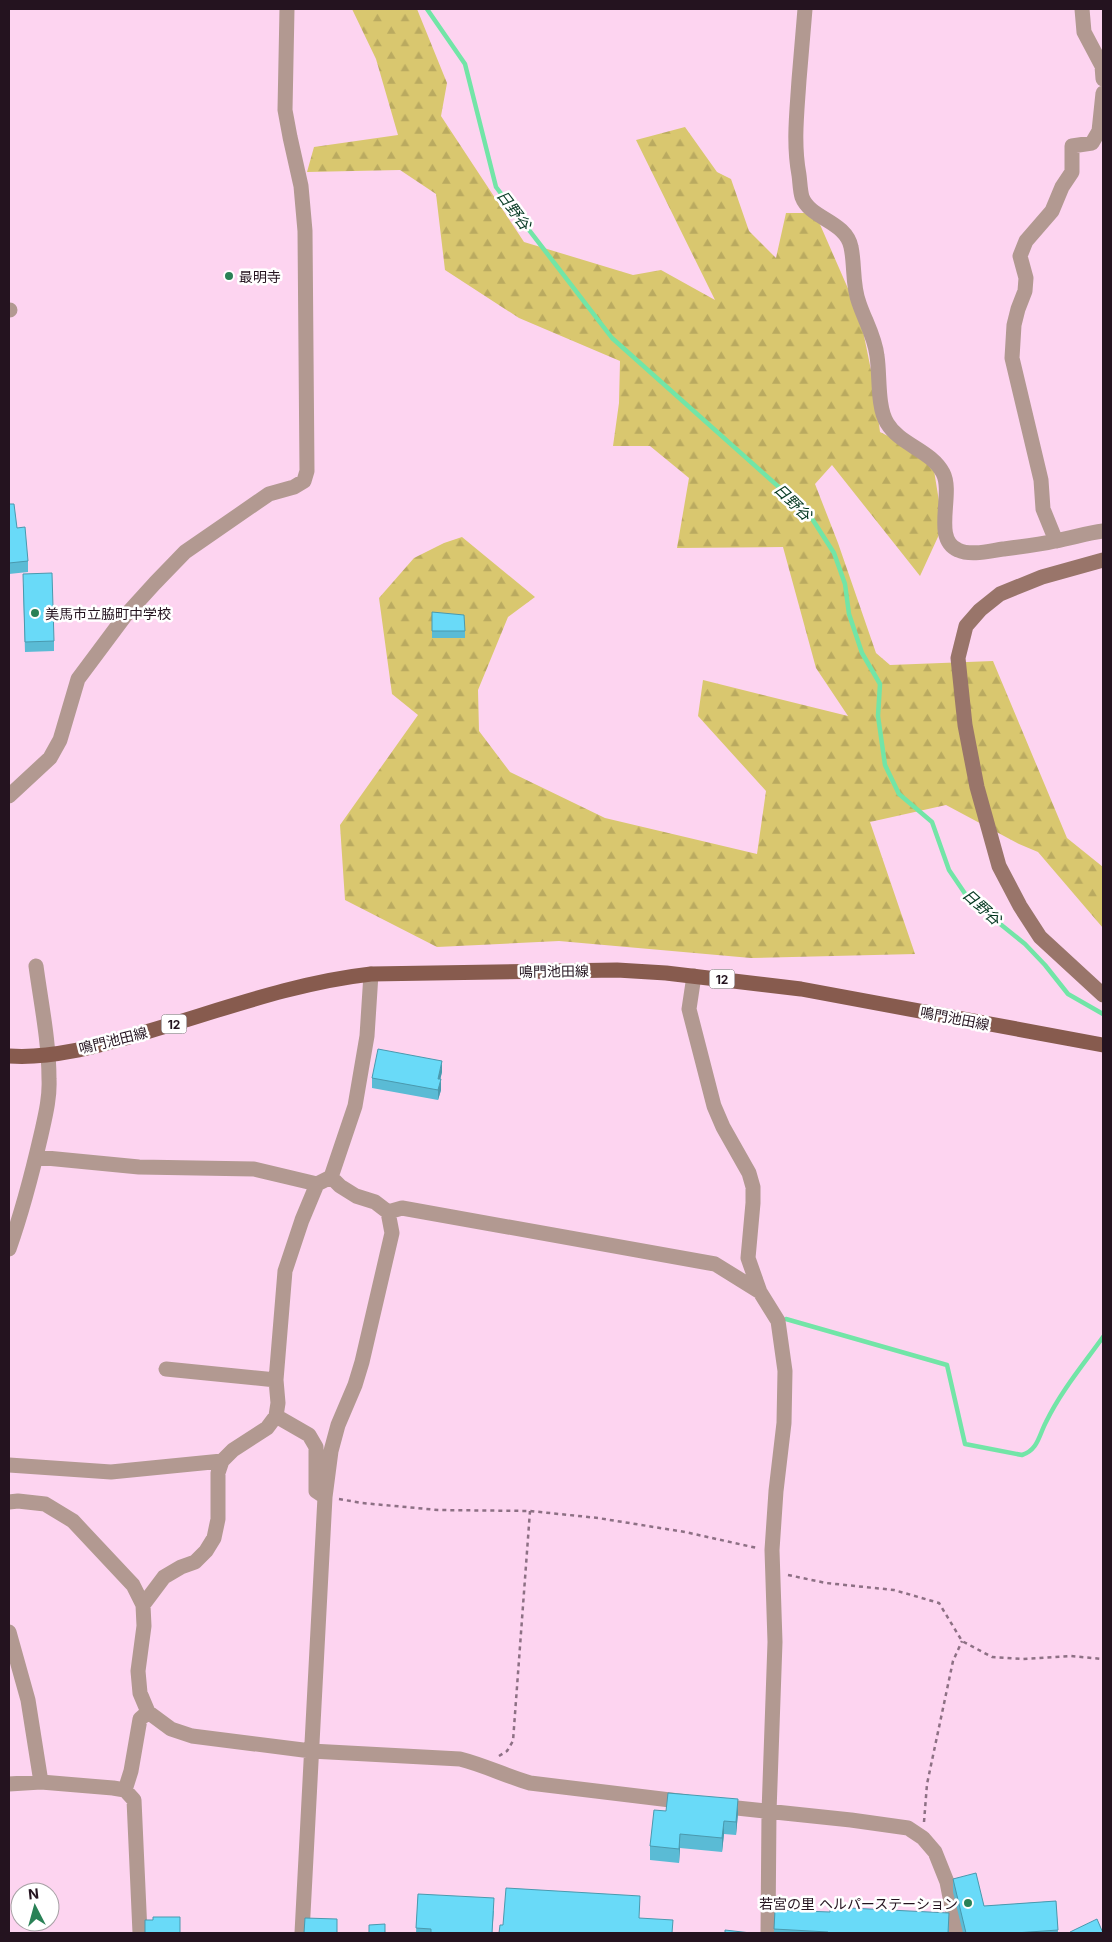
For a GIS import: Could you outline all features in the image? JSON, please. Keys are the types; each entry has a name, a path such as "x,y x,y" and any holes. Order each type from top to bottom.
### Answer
{"main road":[{"name":"鳴門池田線","path":"9,1056 48,1055 101,1045 292,989 337,978 371,974 617,970 694,976 801,988 1103,1045"}],"street":[{"path":"9,796 50,758 60,740 78,679 125,616 161,576 184,552 269,494 294,487 304,481 307,471 305,231 301,186 285,110 287,9"},
{"path":"805,9 795,134 796,158 802,197 807,206 847,236 851,246 857,295 874,340 885,422 898,436 933,461 943,473 948,491 944,526 948,541 957,550 978,553 1056,541 1089,532 1103,531"},
{"path":"1082,9 1084,32 1102,66 1103,79"},
{"path":"1056,541 1043,509 1042,480 1012,358 1014,325 1025,291 1026,278 1020,256 1026,241 1052,211 1062,187 1072,172 1072,146 1092,143 1099,131 1103,93"},
{"path":"1103,560 1042,577 1000,594 980,610 966,626 958,658 965,725 977,787 999,866 1020,906 1040,937 1103,995"},
{"path":"9,1249 36,1157 46,1112 50,1081 36,966"},
{"path":"143,1605 164,1577 180,1567 194,1562 206,1551 214,1538 218,1518 218,1473 222,1461 232,1450 267,1428 276,1416 278,1403 276,1380 285,1271 302,1220 324,1180 355,1106 367,1036 371,974"},
{"path":"694,976 689,1008 714,1106 723,1127 749,1173 753,1187 748,1258 760,1292 778,1321 786,1371 784,1423 776,1491 772,1550 775,1642 769,1812 768,1933"},
{"path":"36,1157 139,1167 254,1169 324,1180 340,1186 356,1196 375,1202 388,1212 392,1233 362,1362 355,1385 338,1425 331,1451 325,1497 302,1933"},
{"path":"388,1212 402,1208 716,1264 760,1292"},
{"path":"166,1369 276,1380"},
{"path":"276,1416 309,1434 316,1447 316,1491 325,1497"},
{"path":"9,1465 111,1472 222,1461"},
{"path":"9,1502 45,1504 73,1521 133,1585 143,1605 144,1626 138,1671 140,1693 148,1712 171,1729 192,1736 311,1751 460,1759 482,1764 506,1776 530,1783 908,1828 923,1838 935,1852 947,1882 957,1933"},
{"path":"9,1632 28,1700 41,1782"},
{"path":"125,1790 131,1771 140,1719 148,1712"},
{"path":"9,1784 41,1782 125,1790 134,1800 140,1933"}],"path":[{"path":"325,1497 362,1503 438,1510 530,1511 598,1518 685,1532 772,1550"},
{"path":"482,1764 507,1751 513,1741 530,1511"},
{"path":"773,1572 826,1583 894,1590 938,1604 962,1641 992,1657 1022,1659 1071,1656 1103,1659"},
{"path":"923,1838 927,1784 953,1661 962,1641"}],"green space":[{"path":"352,9 417,9 447,83 441,116 524,242 633,275 661,270 715,300 636,140 685,127 717,172 731,179 749,231 776,258 786,213 815,213 860,316 874,385 880,432 932,458 943,526 920,576 832,465 815,484 838,543 876,653 890,665 993,661 1067,838 1103,867 1103,928 1038,852 1019,844 946,805 870,822 915,954 751,958 559,941 437,947 345,900 340,825 418,715 392,694 379,598 414,558 444,543 462,537 535,597 508,617 478,690 479,731 510,772 605,818 757,854 766,791 698,716 703,680 848,716 816,668 783,547 677,548 689,478 650,446 613,446 619,403 620,361 519,318 445,270 436,194 400,170 307,172 314,147 398,135 376,59"}],"building":[{"path":"9,504 14,504 17,528 25,527 28,561 9,563"},
{"path":"52,573 54,641 25,642 23,574"},
{"path":"432,612 464,615 465,631 432,631"},
{"path":"378,1049 442,1061 438,1079 441,1079 438,1090 372,1078"},
{"path":"668,1793 738,1799 736,1822 724,1821 722,1838 680,1834 679,1849 650,1846 654,1810 666,1811"},
{"path":"976,1873 984,1906 1056,1901 1058,1930 1015,1933 966,1933 953,1879"},
{"path":"506,1888 640,1896 639,1918 673,1920 672,1933 499,1933 500,1925 503,1925"},
{"path":"418,1894 494,1898 492,1933 431,1933 431,1929 416,1928"},
{"path":"830,1907 949,1913 948,1933 828,1933 774,1929 775,1910 830,1912"},
{"path":"153,1917 180,1917 180,1933 145,1933 145,1920 153,1920"},
{"path":"305,1918 337,1919 337,1933 304,1933"},
{"path":"1097,1919 1103,1933 1070,1932"},
{"path":"385,1924 385,1933 369,1933 369,1925"},
{"path":"725,1930 751,1933 725,1933"}],"waterway":[{"name":"日野谷","path":"427,9 465,64 496,187 612,338 809,514 834,553 845,584 849,614 862,653 880,684 878,716 885,765 899,794 932,822 949,870 968,898 1025,944 1068,994 1103,1014"},
{"path":"786,1319 947,1365 965,1444 1022,1455 1032,1450 1035,1446 1058,1400 1103,1337"}],"place":[{"name":"最明寺","path":"229,276"},
{"name":"美馬市立脇町中学校","path":"35,613"},
{"name":"若宮の里 ヘルパーステーション","path":"968,1903"}]}
